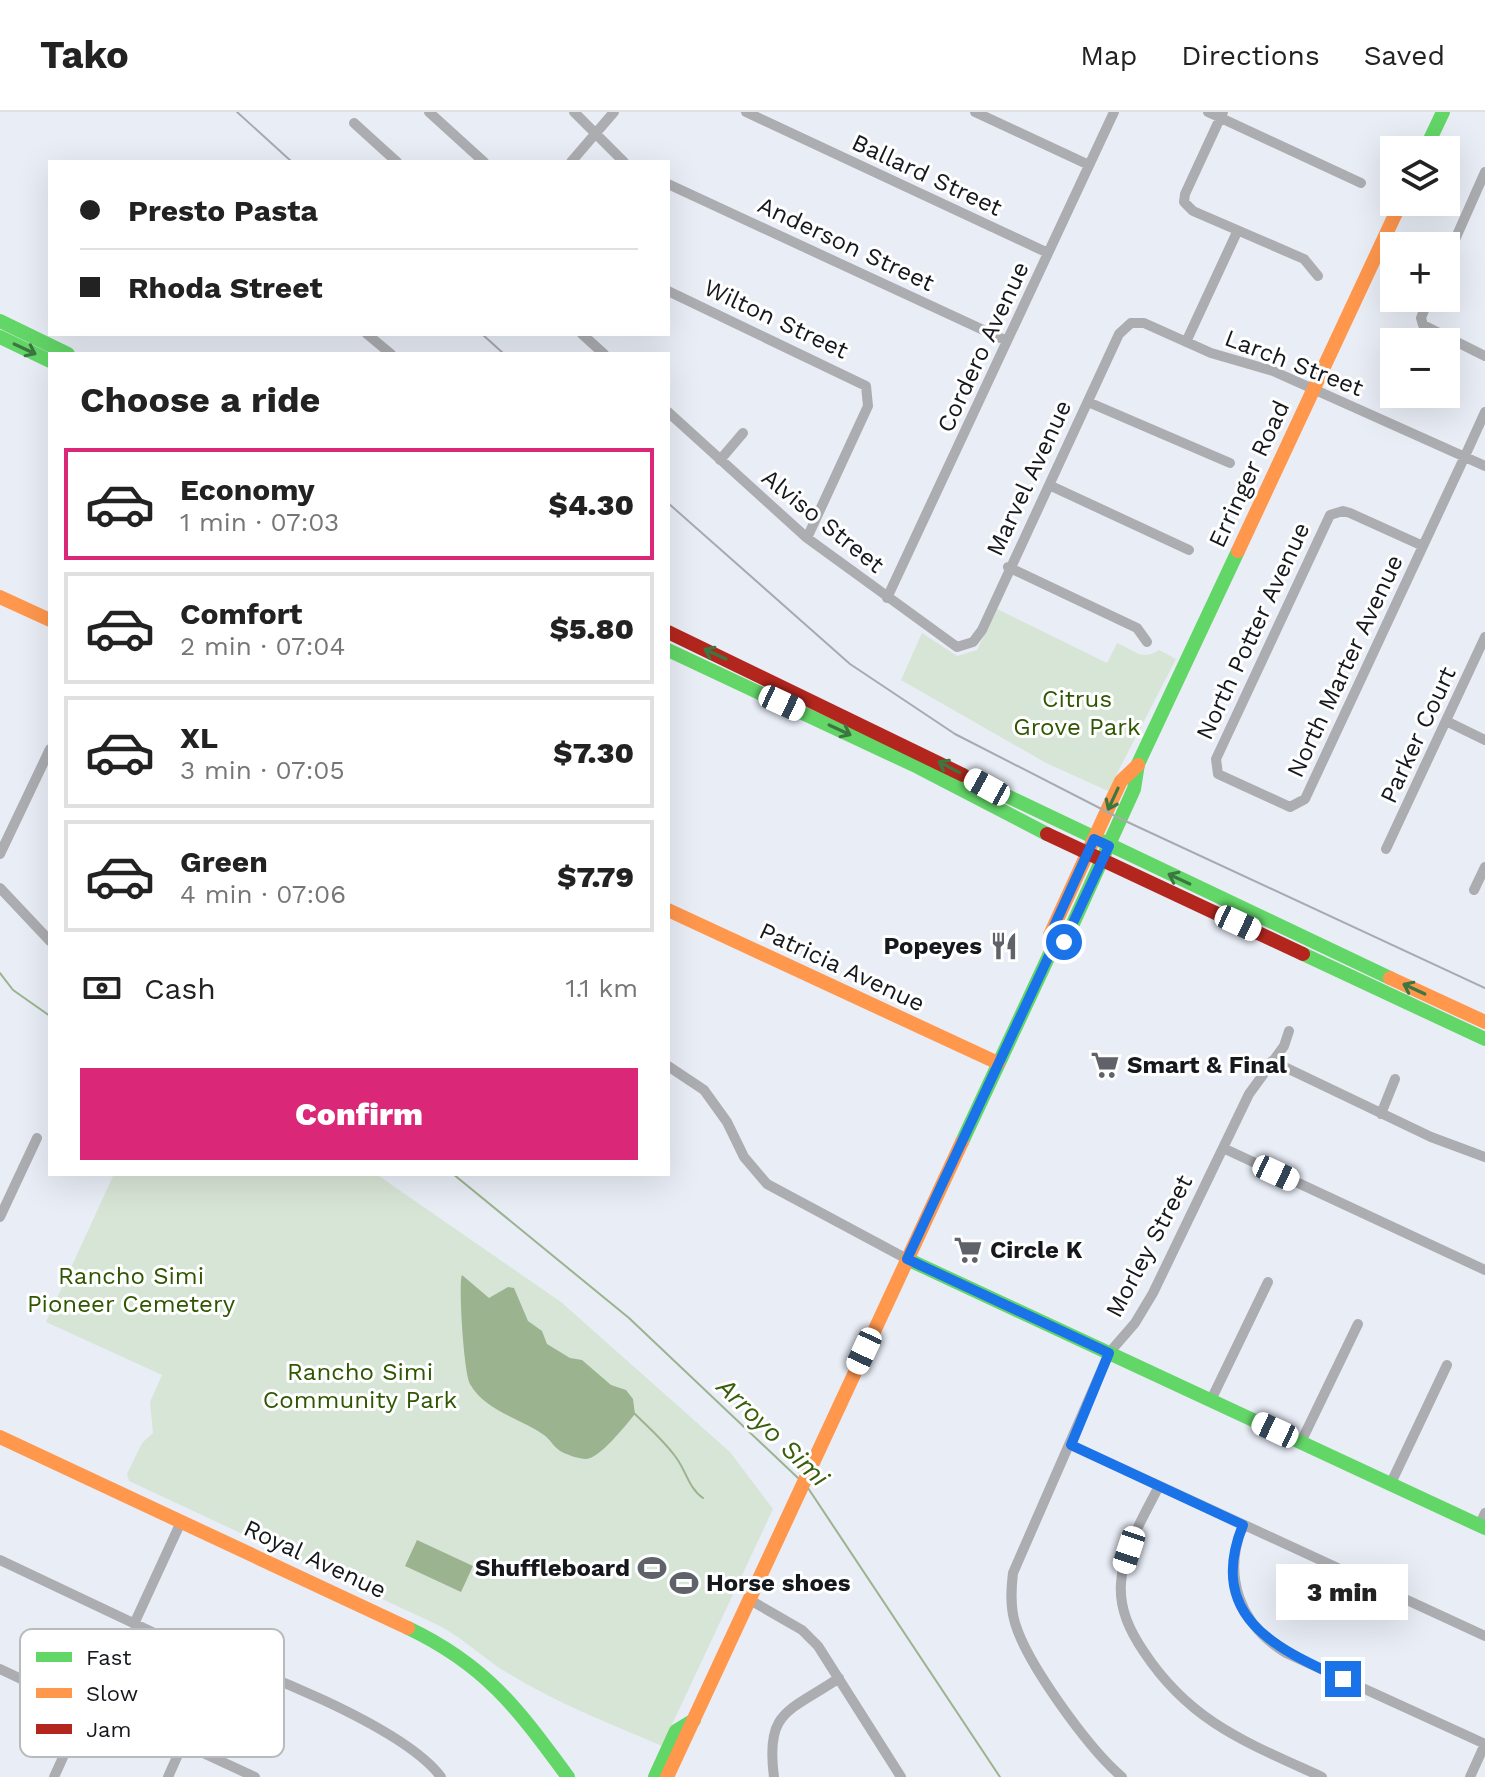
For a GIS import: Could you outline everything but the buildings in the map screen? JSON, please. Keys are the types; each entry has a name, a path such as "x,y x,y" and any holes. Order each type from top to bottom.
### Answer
{"main road":[{"path":"1432,136 1443,112"},
{"name":"Erringer Road","path":"1054,945 1064,942 1109,846 1134,789 1138,764 1394,216"},
{"path":"0,321 64,352"},
{"path":"0,337 48,360"},
{"path":"0,597 48,619"},
{"path":"670,633 915,749 1094,839 1485,1022"},
{"path":"670,651 909,762 1088,854 1485,1039"},
{"name":"Erringer Road","path":"667,1777 1054,945 1050,935 1094,839 1121,781 1138,764"},
{"name":"Patricia Avenue","path":"670,911 998,1063"},
{"path":"907,1259 1301,1442 1483,1522"},
{"name":"Royal Avenue","path":"0,1437 429,1637 464,1657 513,1703 568,1777"},
{"path":"655,1777 676,1731 694,1720"}],"street":[{"path":"429,112 482,160"},
{"path":"574,112 622,160"},
{"path":"573,160 614,112"},
{"name":"Ballard Street","path":"746,112 1048,253"},
{"path":"975,112 1089,165"},
{"name":"Cordero Avenue","path":"887,598 1114,112"},
{"path":"1208,112 1221,115 1361,183"},
{"path":"1221,115 1184,202 1193,211 1237,232 1304,259 1318,276"},
{"path":"354,123 395,160"},
{"path":"1458,232 1485,172"},
{"name":"Anderson Street","path":"670,185 1007,341"},
{"path":"1186,342 1237,232"},
{"name":"Wilton Street","path":"670,292 866,386 868,406 807,538"},
{"path":"1423,312 1423,325 1485,356"},
{"name":"Larch Street","path":"1131,323 1144,323 1186,342 1273,371 1485,466"},
{"name":"Marvel Avenue","path":"962,647 973,642 982,630 1008,567 1119,334 1131,323"},
{"path":"369,336 389,352"},
{"path":"584,336 602,352"},
{"path":"1088,402 1230,463"},
{"name":"North Marter Avenue","path":"1216,770 1223,777 1284,805 1301,804 1485,412"},
{"name":"Alviso Street","path":"670,414 807,538 949,644 962,647"},
{"path":"720,460 743,433"},
{"path":"1049,485 1189,550"},
{"name":"North Potter Avenue","path":"1216,770 1216,759 1330,515 1336,511 1350,513 1423,546"},
{"path":"1008,567 1137,628 1147,642"},
{"name":"Parker Court","path":"1386,849 1485,637"},
{"path":"1446,721 1485,740"},
{"path":"0,854 48,753"},
{"path":"1474,890 1485,867"},
{"path":"0,888 48,939"},
{"name":"Morley Street","path":"1122,1777 1070,1717 1023,1642 1012,1609 1011,1591 1019,1557 1109,1353 1135,1323 1153,1293 1249,1094 1289,1031"},
{"path":"1272,1061 1332,1087 1381,1114 1484,1153"},
{"path":"670,1067 704,1090 727,1122 744,1157 767,1184 907,1259"},
{"path":"1381,1114 1395,1079"},
{"path":"0,1217 5,1193 37,1138"},
{"path":"1223,1148 1485,1270"},
{"path":"1211,1400 1268,1282"},
{"path":"1301,1442 1358,1324"},
{"path":"1391,1483 1447,1365"},
{"path":"1071,1445 1485,1636"},
{"path":"1159,1486 1123,1567 1123,1611 1135,1639 1161,1679 1197,1714 1227,1733 1322,1777"},
{"path":"134,1624 181,1522"},
{"path":"1243,1525 1234,1553 1235,1584 1245,1613 1264,1638 1286,1653 1485,1744 1470,1777"},
{"path":"0,1560 145,1629"},
{"path":"750,1600 802,1630 818,1646 901,1777"},
{"path":"0,1669 20,1678"},
{"path":"774,1777 770,1743 778,1722 839,1678"},
{"path":"284,1686 387,1732 421,1756 441,1777"},
{"path":"54,1777 63,1757"},
{"path":"168,1777 176,1757"},
{"path":"207,1757 255,1777"}],"green space":[{"name":"Citrus Grove Park","path":"997,609 1107,663 1117,643 1138,654 1147,655 1159,650 1176,659 1108,791 1046,763 901,680 922,633 957,656 977,650"},
{"name":"Rancho Simi Community Park","path":"113,1176 379,1176 561,1302 730,1452 773,1509 662,1746 529,1685 440,1626 129,1481 127,1474 142,1443 153,1433 150,1402 162,1375 46,1322"}],"shaded area":[{"path":"462,1275 489,1298 508,1287 514,1288 528,1321 542,1331 547,1344 570,1358 582,1360 611,1385 626,1390 633,1399 635,1414 598,1454 586,1459 562,1452 535,1429 494,1408 470,1384 461,1311"},
{"path":"417,1540 473,1566 461,1592 405,1566"}],"waterway":[{"name":"Arroyo Simi","path":"0,973 13,990 48,1015"},
{"name":"Arroyo Simi","path":"455,1176 629,1318 798,1478"},
{"path":"635,1414 679,1461 694,1490 703,1498"},
{"name":"Arroyo Simi","path":"808,1488 1000,1777"}],"railway":[{"path":"237,112 290,160"},
{"path":"484,336 502,352"},
{"path":"670,505 850,664 955,734 1121,819 1485,988"}],"traffic: fast":[{"path":"1432,136 1443,112"},
{"path":"0,321 64,352"},
{"path":"0,337 48,360"},
{"path":"962,1142 1054,945 1064,942 1071,928 1134,789 1138,764 1238,551"},
{"path":"670,651 918,767 1047,834"},
{"path":"963,775 1390,978"},
{"path":"1303,954 1485,1039"},
{"path":"907,1259 1485,1528"},
{"path":"408,1628 435,1642 480,1673 533,1730 568,1777"},
{"path":"655,1777 676,1731 694,1720"}],"traffic: slow":[{"path":"1238,551 1394,216"},
{"path":"0,597 48,619"},
{"path":"1054,945 1050,935 1111,802 1121,781 1138,765"},
{"path":"670,911 998,1063"},
{"path":"1390,978 1485,1022"},
{"path":"667,1777 962,1142"},
{"path":"0,1437 408,1628"}],"traffic: jam":[{"path":"670,633 963,775"},
{"path":"1047,834 1303,954"}],"place":[{"name":"Popeyes","path":"1004,946"},
{"name":"Smart & Final","path":"1105,1065"},
{"name":"Circle K","path":"968,1250"},
{"name":"Shuffleboard","path":"652,1568"},
{"name":"Horse shoes","path":"684,1583"}],"route":[{"path":"1064,942 1109,846 1094,839 1050,935 1054,945 907,1259 1109,1353 1071,1445 1243,1525 1233,1567 1238,1598 1253,1626 1274,1646 1343,1679"}],"park label":[{"name":"Rancho Simi Pioneer Cemetery","path":"131,1290"}]}
